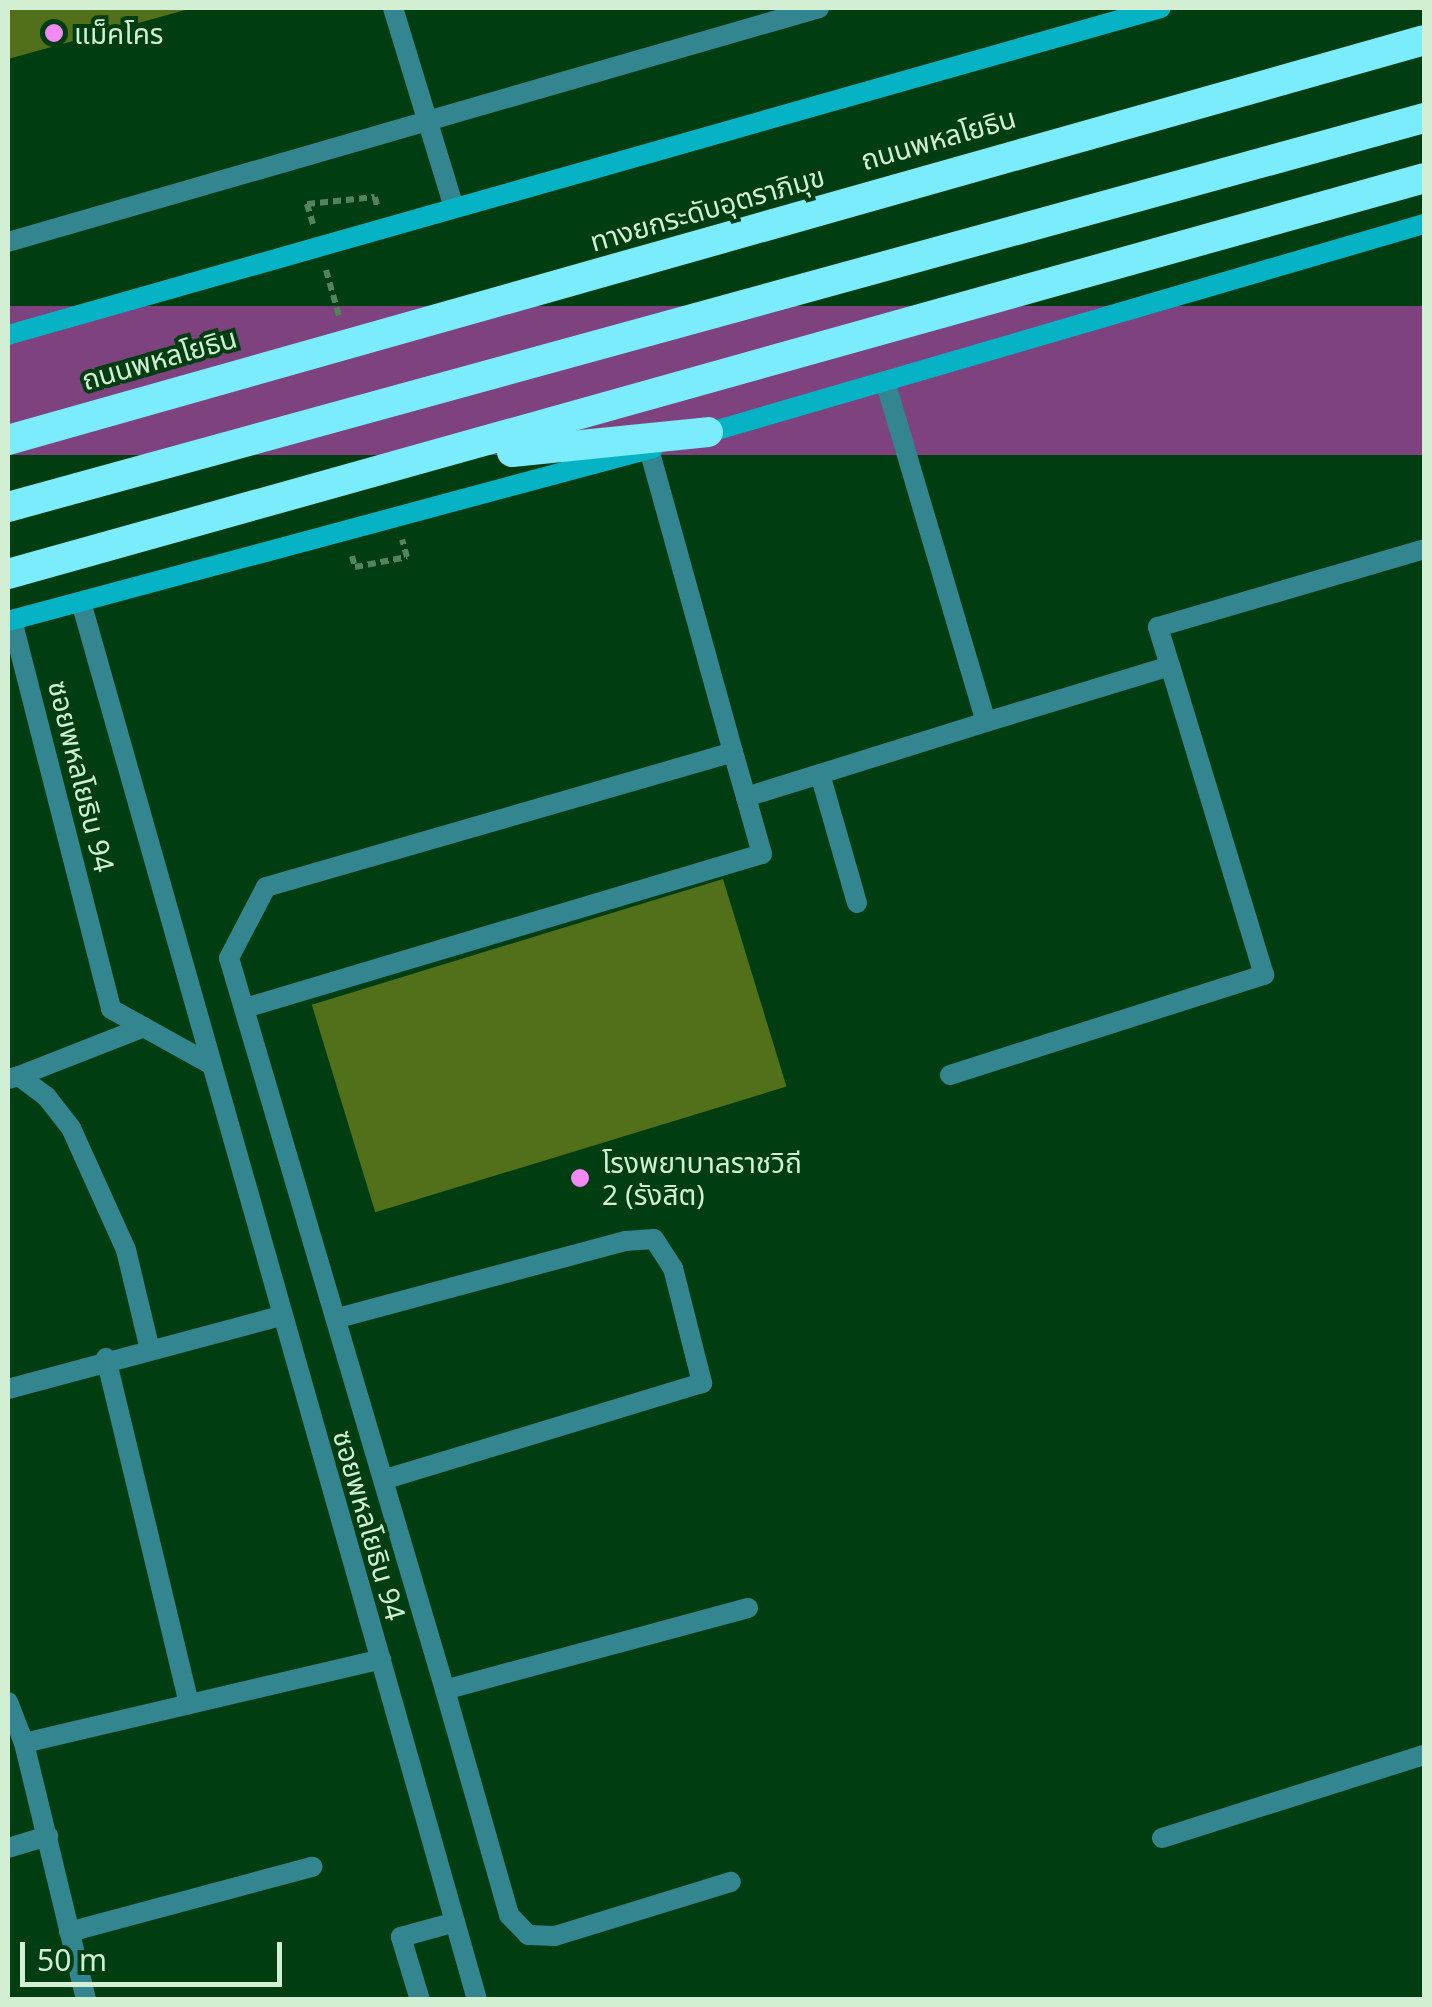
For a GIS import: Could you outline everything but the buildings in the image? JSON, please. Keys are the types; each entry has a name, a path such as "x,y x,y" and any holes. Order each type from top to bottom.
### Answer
{"highway":[{"name":"ทางยกระดับอุตราภิมุข","path":"8,438 1424,37"},
{"path":"8,508 1424,118"},
{"path":"8,574 434,460 1424,178"},
{"path":"434,460 708,432"}],"main road":[{"path":"8,334 1161,8"},
{"path":"10,620 347,535 1424,224"}],"street":[{"path":"393,8 424,121 454,208"},
{"path":"8,242 424,121 751,17 819,8"},
{"path":"886,381 986,722"},
{"path":"245,1008 762,854 649,449"},
{"path":"950,1075 1264,975 1158,627 1424,548"},
{"name":"ซอยพหลโยธิน 94","path":"81,602 280,1316 477,2000"},
{"name":"ซอยพหลโยธิน 94","path":"10,620 31,684 112,1009 212,1066"},
{"path":"746,797 1170,666"},
{"path":"731,1882 556,1936 528,1934 509,1915 386,1479 230,958 266,887 733,752"},
{"path":"820,774 857,903"},
{"path":"144,1027 13,1078 71,1128 126,1250 149,1346"},
{"path":"338,1318 625,1241 654,1239 674,1268 702,1383 386,1479"},
{"path":"8,1389 149,1346 280,1316"},
{"path":"106,1358 189,1704"},
{"path":"446,1690 748,1608"},
{"path":"24,1743 381,1659"},
{"path":"8,1702 24,1743 86,2000"},
{"path":"1162,1838 1424,1755"},
{"path":"8,1848 48,1836"},
{"path":"69,1932 312,1866"},
{"path":"420,2000 401,1936 455,1922"}],"path":[{"path":"308,204 374,197 383,228"},
{"path":"347,535 355,567 407,557"}],"shaded area":[{"path":"8,306 1424,306 1424,455 8,455"}],"place":[{"name":"แม็คโคร","path":"54,33"},
{"name":"โรงพยาบาลราชวิถี 2 (รังสิต)","path":"580,1178"}]}
